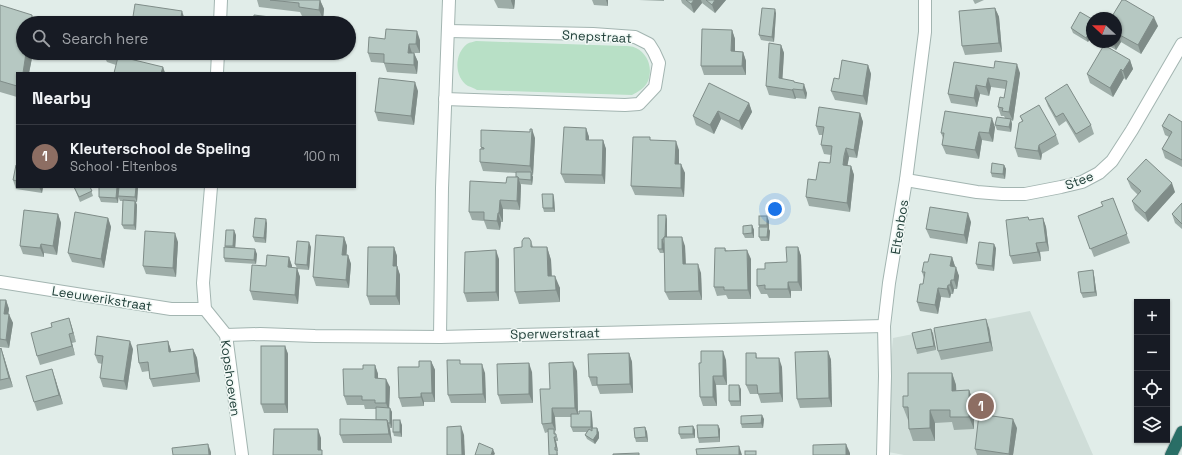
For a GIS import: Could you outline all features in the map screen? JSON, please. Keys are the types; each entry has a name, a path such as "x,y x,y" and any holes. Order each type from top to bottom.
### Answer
{"highway":[{"path":"1171,455 1182,432"}],"street":[{"path":"220,16 221,0"},
{"path":"440,337 442,196 449,0"},
{"name":"Eltenbos","path":"883,455 885,376 884,326 926,32 925,0"},
{"name":"Snepstraat","path":"446,100 625,105 639,104 655,87 659,63 649,44 635,37 593,34 448,31"},
{"name":"Stee","path":"906,180 977,192 1002,194 1025,194 1082,182 1099,173 1112,161 1132,130 1182,44"},
{"path":"217,72 218,60"},
{"path":"205,309 203,283 211,188"},
{"name":"Leeuwerikstraat","path":"0,282 171,309 205,309"},
{"name":"Kopshoeven","path":"205,309 226,335 242,455"},
{"name":"Sperwerstraat","path":"226,335 260,334 440,337 884,326"}],"shaded area":[{"path":"1030,311 1093,455 904,455 888,452 893,338"}],"green space":[{"path":"476,41 631,46 644,54 650,66 648,81 645,86 632,95 477,90 463,82 457,65 463,48 468,43"}],"building":[{"path":"270,0 320,0 319,10 299,7 299,3"},
{"path":"686,0 694,0 691,4"},
{"path":"706,0 715,0 712,5"},
{"path":"1122,0 1125,0 1154,17 1138,45 1122,36 1122,12 1115,12"},
{"path":"135,4 182,11 181,16 133,16"},
{"path":"0,5 32,15 16,16 16,60 25,60 23,72 16,72 16,86 0,81"},
{"path":"762,8 775,9 772,37 759,35"},
{"path":"995,8 999,43 962,46 959,11"},
{"path":"1080,12 1086,16 1086,38 1071,28"},
{"path":"386,29 417,31 416,44 409,44 408,53 414,53 414,65 384,63 384,54 368,53 369,37 385,39"},
{"path":"702,29 732,30 731,51 743,52 742,66 701,66"},
{"path":"769,43 781,45 779,78 804,84 803,90 766,86"},
{"path":"1102,48 1109,48 1130,60 1123,71 1121,69 1110,88 1087,74"},
{"path":"117,60 134,60 163,67 161,72 114,72"},
{"path":"842,60 868,65 863,96 831,91 834,78 839,79"},
{"path":"995,61 1017,64 1009,112 1002,111 1003,108 998,107 1000,97 1004,98 1007,81 988,78 986,87 976,85 974,98 948,94 954,62 994,68"},
{"path":"379,78 415,82 411,116 375,112"},
{"path":"709,83 749,103 739,121 718,111 710,125 693,116"},
{"path":"1067,84 1091,125 1076,134 1063,113 1056,117 1045,98"},
{"path":"1039,105 1056,135 1039,145 1038,151 1015,148 1019,123 1023,121 1020,116"},
{"path":"819,107 860,113 854,150 846,148 844,156 843,165 851,166 847,203 806,197 808,179 816,180 819,162 830,163 832,146 821,145 824,127 816,126"},
{"path":"945,111 992,118 989,133 979,132 975,150 942,145 944,133 941,133"},
{"path":"1169,114 1182,122 1182,160 1162,149 1172,132 1162,126"},
{"path":"997,117 1011,119 1009,127 995,125"},
{"path":"564,127 586,128 586,140 603,140 602,175 561,174"},
{"path":"530,129 532,129 530,166 480,162 480,149 484,149 481,147 481,130 530,132"},
{"path":"633,137 650,137 650,140 676,141 675,164 681,164 681,188 631,186"},
{"path":"1146,159 1172,183 1145,213 1132,201 1141,191 1127,179"},
{"path":"992,163 1004,165 1003,174 991,173"},
{"path":"16,165 16,181 13,180"},
{"path":"516,172 531,172 531,180 519,179 516,177"},
{"path":"507,177 518,177 517,201 500,200 497,221 484,220 484,212 469,212 470,181 506,183"},
{"path":"74,188 90,188 92,191 79,197"},
{"path":"99,188 117,188 116,198 99,197"},
{"path":"119,188 136,188 135,197 118,196"},
{"path":"542,194 553,194 553,208 543,208"},
{"path":"1113,198 1127,234 1090,249 1078,216 1103,206 1101,202"},
{"path":"123,200 135,201 134,225 122,225"},
{"path":"1182,203 1182,224 1172,214"},
{"path":"930,207 968,213 964,235 926,229"},
{"path":"24,210 58,214 53,246 41,244 40,248 20,246"},
{"path":"75,212 108,218 101,259 68,253"},
{"path":"658,215 666,215 665,237 662,239 662,249 658,249"},
{"path":"759,216 767,216 767,225 759,225"},
{"path":"1028,217 1029,220 1043,218 1046,242 1036,243 1038,252 1010,256 1006,220"},
{"path":"255,218 266,219 264,238 253,237"},
{"path":"752,225 752,233 743,234 743,226"},
{"path":"759,227 768,227 767,237 759,237"},
{"path":"226,230 234,230 233,246 225,246"},
{"path":"145,231 175,233 173,268 143,266"},
{"path":"316,235 344,237 342,255 348,255 346,280 313,277"},
{"path":"664,237 682,237 683,264 698,264 699,291 665,292"},
{"path":"524,238 529,238 531,241 531,247 547,247 548,276 555,276 556,290 515,292 514,248 522,247 522,241"},
{"path":"297,241 309,242 307,265 295,264"},
{"path":"979,242 994,244 992,266 976,264"},
{"path":"224,247 255,249 254,260 224,258"},
{"path":"368,247 394,247 393,266 397,266 396,296 367,296"},
{"path":"786,247 798,247 798,282 788,282 788,289 765,289 765,285 757,286 757,269 765,269 765,263 787,262"},
{"path":"715,248 725,248 725,251 747,250 748,290 724,290 724,287 714,287"},
{"path":"496,250 496,292 464,293 465,252"},
{"path":"930,254 952,257 950,266 956,267 954,280 951,280 947,289 938,288 935,305 917,302 920,284 923,284 925,272 922,272 924,262 928,262"},
{"path":"267,255 289,257 288,267 297,268 295,295 250,291 252,265 266,266"},
{"path":"1093,270 1095,292 1081,293 1078,272"},
{"path":"0,300 6,300 4,314 9,314 6,340 0,339"},
{"path":"69,318 73,333 69,334 72,346 37,356 31,333 52,327 51,323"},
{"path":"986,319 990,342 938,351 934,328"},
{"path":"931,329 934,346 916,349 912,333"},
{"path":"97,336 130,341 124,381 100,378 103,356 95,355"},
{"path":"168,341 169,352 193,349 196,373 150,379 148,362 139,363 137,345"},
{"path":"261,346 285,346 285,404 261,404"},
{"path":"1,348 9,378 0,380 0,349"},
{"path":"701,351 723,351 723,376 713,376 713,397 700,397 699,363 701,363"},
{"path":"828,351 829,398 797,399 795,352"},
{"path":"629,353 630,384 597,385 597,377 589,377 588,354"},
{"path":"746,353 756,353 756,358 779,358 780,393 758,394 757,385 746,385"},
{"path":"447,360 460,360 460,364 482,364 483,394 448,395"},
{"path":"419,361 431,361 432,393 421,393 421,397 399,398 398,367 419,367"},
{"path":"573,362 575,408 552,408 552,423 542,424 540,389 550,389 549,363"},
{"path":"529,363 529,394 498,395 497,364"},
{"path":"363,365 375,365 375,378 386,379 386,403 375,403 375,400 362,400 362,396 344,396 343,369 363,369"},
{"path":"52,369 59,395 34,402 26,376"},
{"path":"908,373 952,373 952,391 969,390 969,417 950,417 950,410 930,410 930,428 909,429 908,407 903,407 903,396 908,396"},
{"path":"729,385 739,385 740,401 729,401"},
{"path":"376,407 390,408 390,423 388,423 387,420 376,420"},
{"path":"579,411 591,411 591,427 571,427 571,414 579,414"},
{"path":"979,414 1013,419 1009,454 975,449"},
{"path":"762,415 761,423 741,424 741,416"},
{"path":"340,419 387,420 389,434 340,435"},
{"path":"393,420 400,420 400,432 393,432"},
{"path":"697,425 718,425 719,437 698,438"},
{"path":"461,426 462,455 447,455 447,427"},
{"path":"693,426 693,434 679,434 679,427"},
{"path":"645,427 646,437 635,438 634,428"},
{"path":"592,428 597,428 597,434 593,440 585,435 589,429 592,431"},
{"path":"274,429 318,429 318,450 322,450 322,455 273,455"},
{"path":"548,429 554,429 554,434 556,434 556,437 554,437 557,455 549,455"},
{"path":"479,443 493,449 491,455 475,455"},
{"path":"208,444 209,455 173,455 172,448"},
{"path":"846,444 846,455 813,455 813,445"},
{"path":"739,446 739,455 697,455 696,449"},
{"path":"745,451 756,451 756,455 745,455"},
{"path":"639,453 639,455 613,455 613,454"}],"place":[{"name":"Kleuterschool de Speling","path":"981,406"}]}
